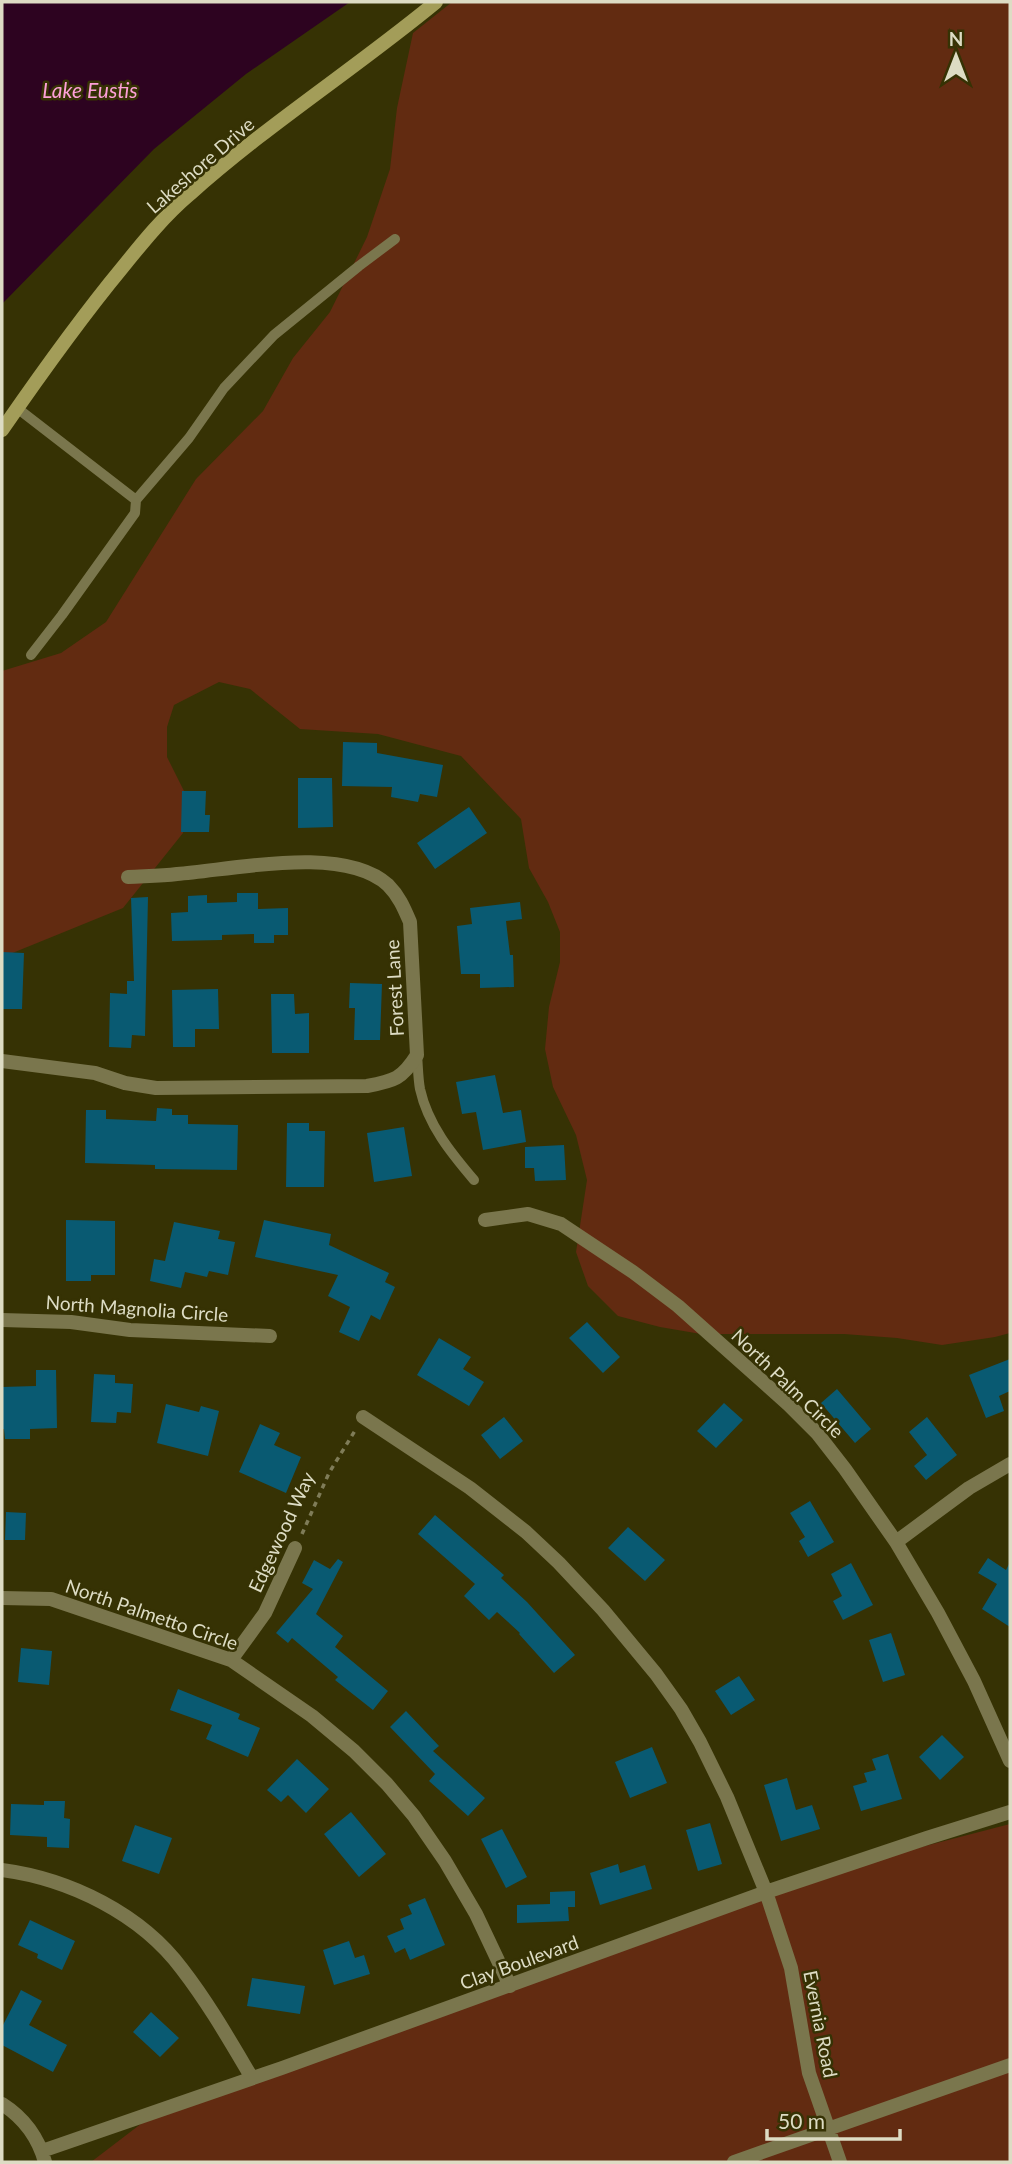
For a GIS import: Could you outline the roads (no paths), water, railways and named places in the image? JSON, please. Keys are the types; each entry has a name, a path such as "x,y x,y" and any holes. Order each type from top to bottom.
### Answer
{"street":[{"name":"Lakeshore Drive","path":"2,430 83,315 158,224 240,153 393,38 436,2"},
{"name":"Forest Lane","path":"2,1061 95,1073 125,1083 156,1088 367,1086 400,1078 417,1055 410,922 402,902 387,884 350,867 309,863 263,863 179,874 128,877"},
{"name":"North Palm Circle","path":"485,1220 528,1214 561,1224 634,1272 678,1306 817,1433 896,1542 938,1612 974,1681 1010,1761"},
{"name":"North Magnolia Circle","path":"2,1320 71,1322 130,1330 270,1336"},
{"path":"363,1417 470,1488 517,1525 559,1563 603,1610 656,1674 700,1742 727,1797 766,1892"},
{"path":"896,1542 969,1488 1010,1464"},
{"name":"Edgewood Way","path":"231,1660 265,1613 295,1548"},
{"name":"North Palmetto Circle","path":"2,1598 51,1599 231,1660 312,1716 354,1751 414,1816 445,1861 476,1914 510,1986"},
{"name":"Clay Boulevard","path":"44,2157 252,2078 766,1892 1010,1812"},
{"path":"2,1870 50,1880 103,1903 160,1944 181,1968 217,2019 252,2078"},
{"name":"Evernia Road","path":"766,1892 791,1969 809,2073 840,2162"},
{"path":"734,2162 1010,2065"},
{"path":"2,2104 19,2116 34,2135 44,2157"}],"lane":[{"path":"31,655 135,513 136,500 189,438 224,388 274,335 395,239"},
{"path":"17,408 136,500"},
{"path":"417,1055 424,1104 450,1152 474,1180"}],"water":[{"name":"Lake Eustis","path":"2,2 350,2 246,74 154,149 2,304"}]}
